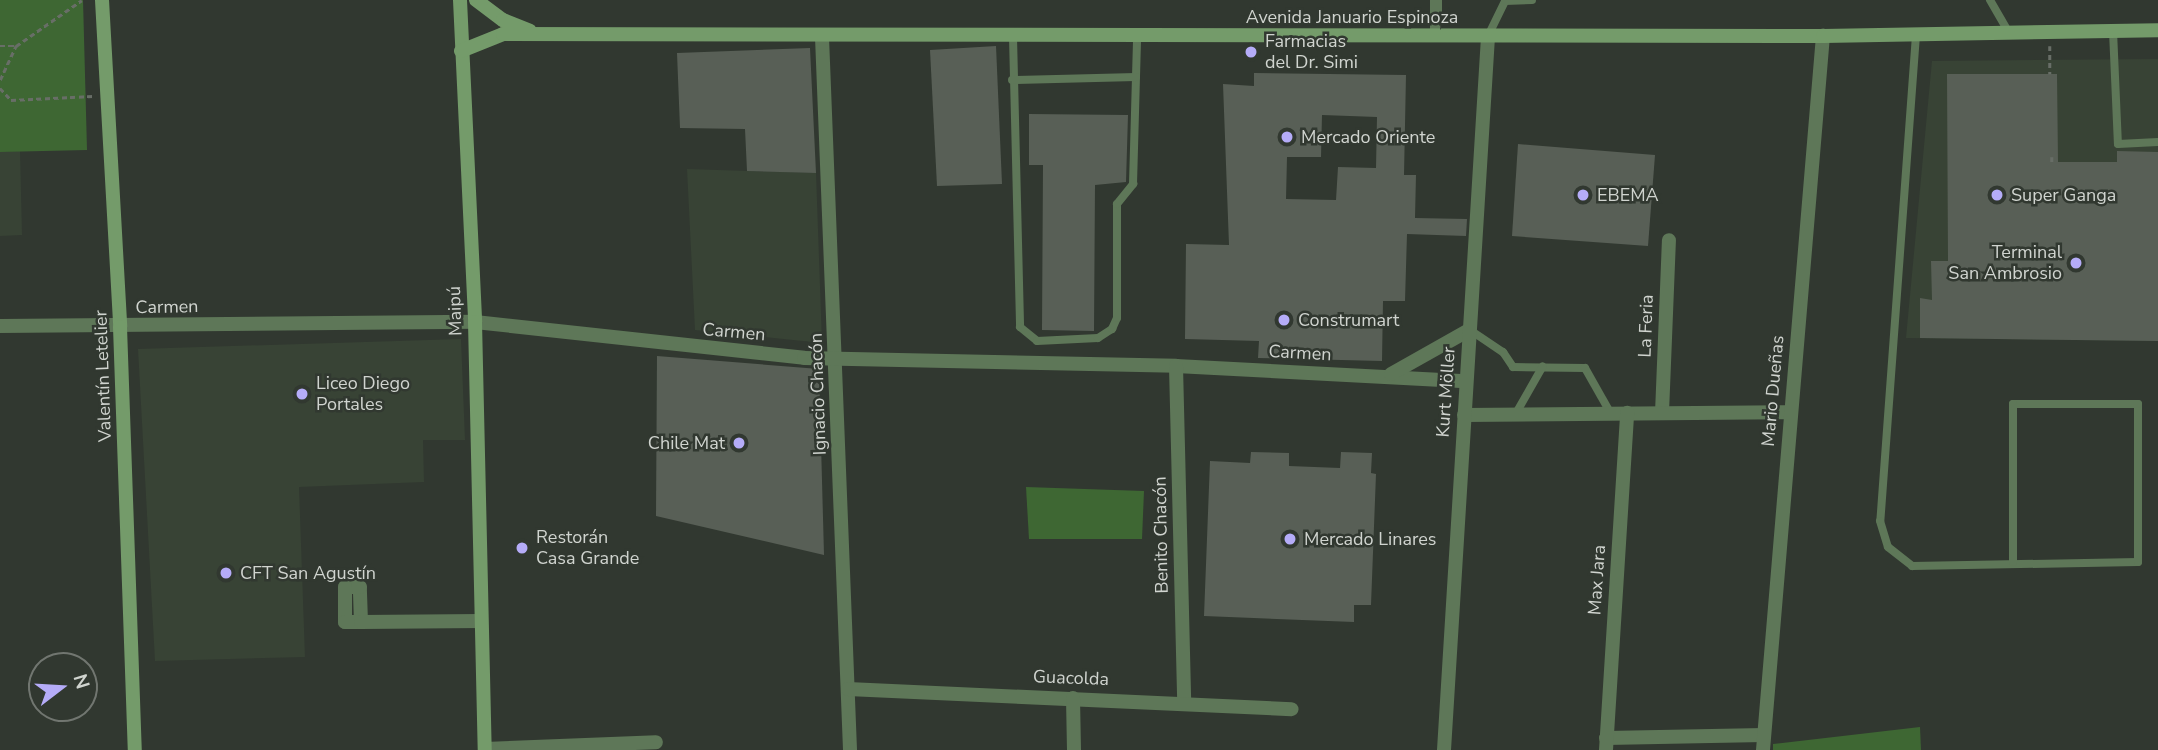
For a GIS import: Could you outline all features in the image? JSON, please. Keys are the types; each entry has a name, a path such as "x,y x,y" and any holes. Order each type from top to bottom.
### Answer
{"main road":[{"name":"Valentín Letelier","path":"102,0 120,327 135,750"},
{"name":"Maipú","path":"460,0 475,323 485,750"},
{"name":"Avenida Januario Espinoza","path":"476,0 503,20 545,34"},
{"name":"Avenida Januario Espinoza","path":"461,51 495,36 545,34 822,37 1823,36 2158,30"}],"street":[{"path":"1436,0 1436,36"},
{"name":"Kurt Möller","path":"1444,750 1488,36"},
{"name":"Mario Dueñas","path":"1763,743 1823,36"},
{"name":"Ignacio Chacón","path":"822,37 850,750"},
{"name":"La Feria","path":"1662,413 1669,240"},
{"name":"Carmen","path":"0,327 475,323 663,346 836,359 1176,366 1466,381"},
{"path":"1383,376 1409,367 1469,330"},
{"name":"Benito Chacón","path":"1176,366 1184,702"},
{"path":"1464,415 1790,412"},
{"name":"Max Jara","path":"1606,744 1627,414"},
{"path":"361,622 481,621"},
{"name":"Guacolda","path":"848,689 1184,702 1292,709"},
{"path":"1073,698 1073,750"},
{"path":"485,750 656,742"},
{"path":"1606,744 1763,743"}],"lane":[{"path":"1488,36 1505,1 1532,0"},
{"path":"1990,0 2010,34"},
{"path":"2113,31 2118,144 2158,142"},
{"path":"1916,34 1881,529 1894,555 1912,566 2013,562 2138,562 2138,404 2013,404 2013,562"},
{"path":"1013,37 1020,327 1037,341 1098,338 1115,324 1117,204 1133,184 1137,37"},
{"path":"1012,80 1136,77"},
{"path":"1469,330 1503,352 1513,367 1585,368 1611,414"},
{"path":"1516,415 1543,366"}],"path":[{"path":"0,80 16,46 82,0"},
{"path":"2049,32 2050,74"},
{"path":"0,46 16,46"},
{"path":"0,88 10,100 107,96"}],"shaded area":[{"path":"2158,59 2158,341 1906,338 1932,61"},
{"path":"20,151 22,235 0,236 0,152"},
{"path":"687,169 816,173 822,343 695,330"},
{"name":"Liceo Diego Portales","path":"461,339 465,440 423,440 424,482 299,487 305,657 155,661 138,349"}],"green space":[{"path":"0,0 83,0 87,150 0,152"},
{"path":"1026,487 1144,491 1142,539 1029,539"},
{"path":"1920,727 1921,750 1773,750 1773,744"}],"building":[{"path":"996,46 1002,184 937,186 930,50"},
{"path":"810,48 816,173 747,171 745,129 680,128 677,53"},
{"path":"1254,73 1406,75 1404,175 1416,175 1415,218 1467,219 1466,236 1407,234 1405,301 1383,301 1382,361 1258,358 1259,341 1185,339 1186,244 1229,245 1223,84 1254,86","holes":["1322,115 1377,117 1376,168 1338,167 1336,200 1286,199 1287,157 1321,157"]},
{"path":"1947,74 2057,74 2058,162 2117,162 2117,151 2158,152 2158,341 1920,338 1920,298 1932,300 1931,261 1948,261"},
{"path":"1029,114 1128,115 1126,182 1095,185 1094,331 1042,330 1043,165 1029,165"},
{"name":"EBEMA","path":"1518,144 1655,155 1648,246 1512,236"},
{"name":"Chile Mat","path":"657,356 819,369 824,555 656,516"},
{"name":"Mercado Linares","path":"1251,452 1289,453 1289,466 1340,468 1341,452 1372,453 1371,473 1376,474 1371,605 1354,605 1354,622 1204,616 1210,461 1250,463"}],"place":[{"name":"Farmacias del Dr. Simi","path":"1251,52"},
{"name":"Mercado Oriente","path":"1287,137"},
{"name":"EBEMA","path":"1583,195"},
{"name":"Super Ganga","path":"1997,195"},
{"name":"Terminal San Ambrosio","path":"2076,263"},
{"name":"Construmart","path":"1284,320"},
{"name":"Liceo Diego Portales","path":"302,394"},
{"name":"Chile Mat","path":"739,443"},
{"name":"Mercado Linares","path":"1290,539"},
{"name":"Restorán Casa Grande","path":"522,548"},
{"name":"CFT San Agustín","path":"226,573"}]}
